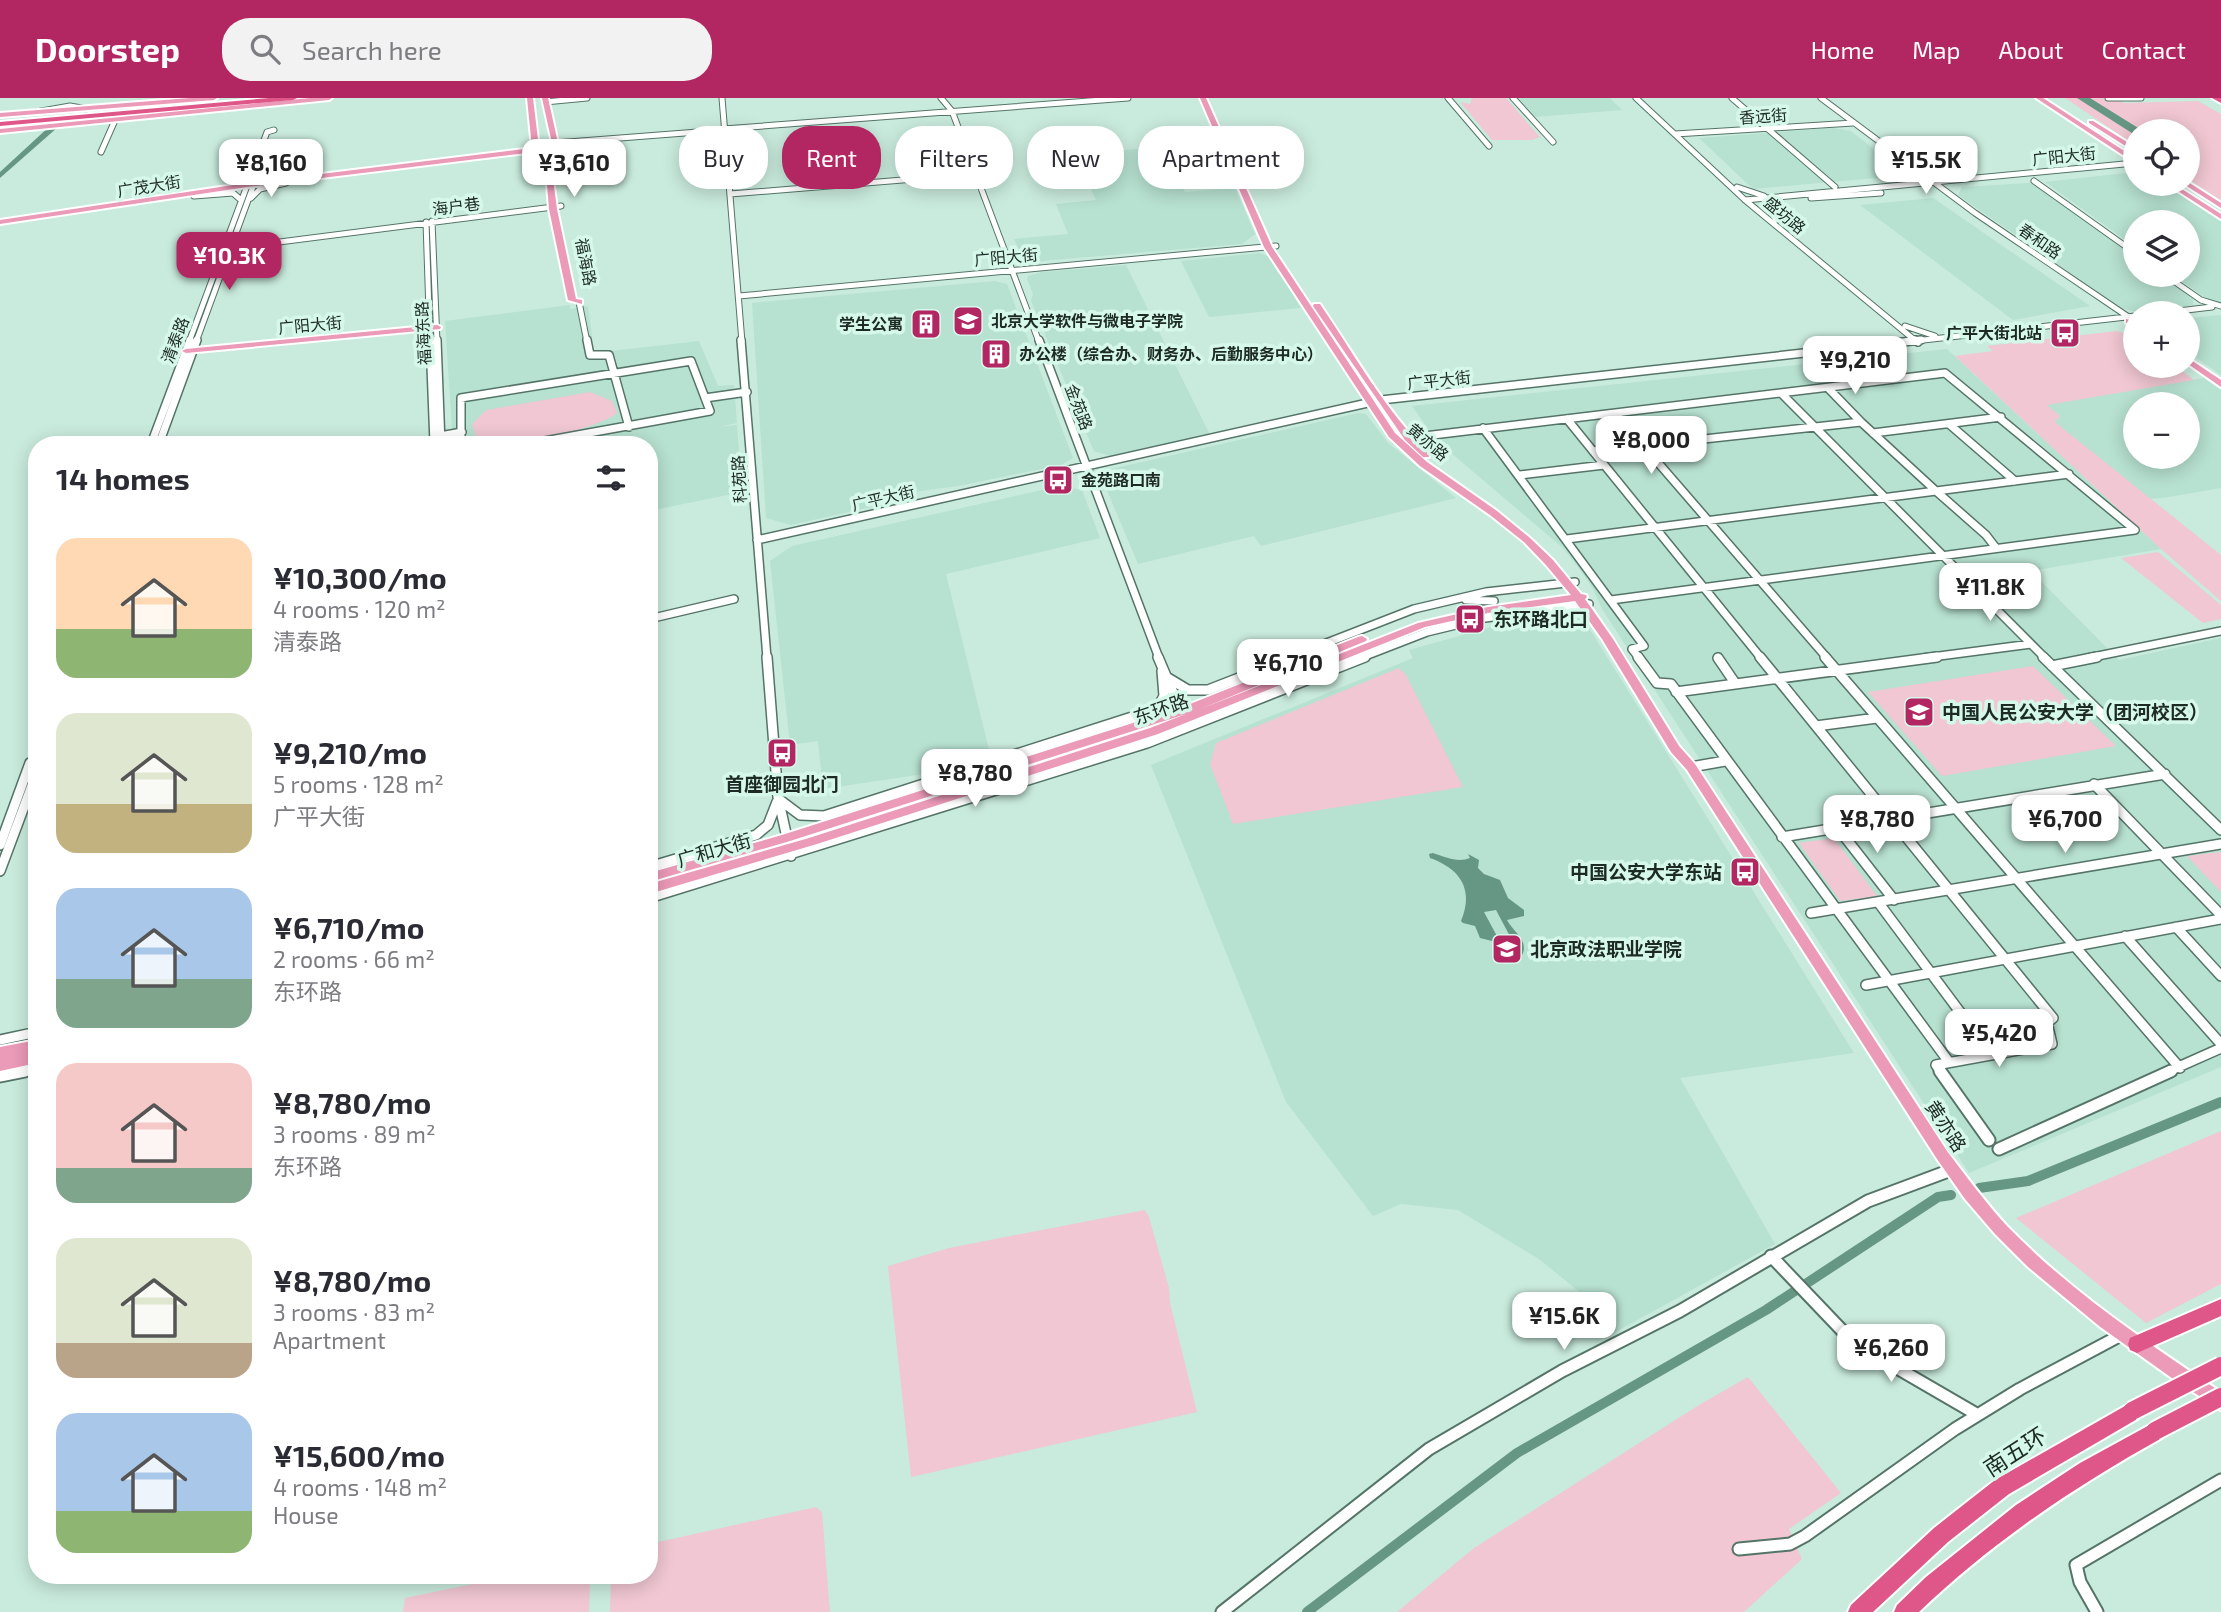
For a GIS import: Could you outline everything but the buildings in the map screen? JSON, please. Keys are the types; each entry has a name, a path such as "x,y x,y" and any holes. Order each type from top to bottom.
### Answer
{"highway":[{"path":"135,111 259,98"},
{"path":"0,123 75,114 293,98"},
{"path":"2216,98 2221,101"},
{"path":"2130,1339 2221,1307"},
{"name":"南五环","path":"1858,1612 1941,1535 2002,1487 2132,1411 2221,1366"},
{"path":"1904,1612 1961,1558 2023,1510 2084,1469 2221,1399"}],"main road":[{"path":"0,123 36,112 48,117 214,98"},
{"path":"75,114 116,118 329,98"},
{"name":"福海路","path":"530,98 529,110 537,152 549,172 572,300 579,302"},
{"name":"黄亦路","path":"1203,98 1272,246 1371,405 1402,446 1511,526 1578,593"},
{"name":"黄亦路","path":"1209,98 1272,246 1408,438 1430,458 1522,524 1556,558 1685,748 1692,767 1951,1170 1976,1204 2016,1248 2074,1298 2221,1399"},
{"path":"2039,98 2123,155"},
{"path":"2054,98 2123,142"},
{"name":"福海路","path":"545,100 553,148 556,207"},
{"name":"广茂大街","path":"0,224 215,190 553,148"},
{"name":"广茂大街","path":"0,224 250,186"},
{"path":"2200,192 2221,206"},
{"path":"2189,196 2221,217"},
{"name":"广阳大街","path":"191,348 433,326"},
{"path":"2200,367 2221,382"},
{"name":"东环路","path":"789,847 918,795 1136,726 1189,718 1316,658 1417,618 1494,601 1578,593"},
{"name":"东环路","path":"789,847 1026,773 1189,718 1412,629 1461,615 1578,593"},
{"name":"广和大街","path":"658,875 732,854 789,847"},
{"name":"广和大街","path":"658,886 789,847"},
{"path":"0,1053 28,1047"},
{"path":"0,1065 28,1058"}],"street":[{"path":"48,117 67,106 73,98"},
{"path":"67,106 75,114 92,98"},
{"path":"545,100 587,98"},
{"name":"科苑路","path":"722,98 724,126"},
{"name":"金苑路","path":"941,98 952,111 958,126"},
{"path":"762,126 1128,98"},
{"path":"1448,98 1489,146"},
{"path":"1513,98 1553,142"},
{"name":"盛坊路","path":"1636,98 1750,201 1922,342"},
{"name":"盛坊路","path":"1642,98 1750,201 1888,317 1922,342"},
{"path":"1732,98 1835,187"},
{"path":"1821,98 1853,123"},
{"path":"2108,98 2141,98"},
{"path":"101,152 116,118"},
{"name":"香远街","path":"1678,134 1853,123"},
{"name":"春和路","path":"1853,123 1934,184 2123,314"},
{"name":"清泰路","path":"162,436 244,201 274,130 267,132 256,170"},
{"path":"553,148 679,134"},
{"name":"广阳大街","path":"1750,201 1790,196 1851,197 1934,184 2123,164"},
{"path":"215,190 243,182 256,170 265,180 290,181"},
{"path":"194,196 233,193 244,201 260,189 290,181"},
{"path":"730,194 895,181"},
{"path":"2034,181 2123,244"},
{"name":"广阳大街","path":"1750,201 1784,200 1885,187 1934,184"},
{"path":"1737,187 1760,195 1790,196"},
{"path":"1804,196 1835,187 1885,187"},
{"name":"科苑路","path":"730,189 778,797 789,847"},
{"name":"金苑路","path":"982,189 1162,666 1189,718"},
{"path":"1776,220 1767,206 1784,200"},
{"name":"海户巷","path":"228,247 556,207"},
{"name":"福海东路","path":"429,223 434,436"},
{"name":"广阳大街","path":"739,296 1272,246"},
{"path":"2182,287 2201,300 2221,308"},
{"path":"2201,300 2205,306 2202,309 2221,308"},
{"path":"579,302 590,355 610,355 629,426"},
{"path":"2200,312 2221,308"},
{"path":"1885,344 1898,341 1904,335 1888,317"},
{"name":"广平大街","path":"1382,403 2123,321"},
{"name":"广平大街","path":"757,543 1382,403 1957,336 2123,321"},
{"path":"1903,324 1930,336 1957,336"},
{"name":"福海东路","path":"433,326 441,436"},
{"name":"清泰路","path":"154,436 191,348"},
{"path":"462,436 461,398 691,361 710,411 573,436"},
{"path":"1408,438 1945,373 2135,530 1611,600"},
{"path":"1829,389 1861,422 1986,535 1996,548"},
{"path":"705,398 747,392"},
{"path":"1782,394 2052,666 2221,830"},
{"path":"1616,414 2180,1068"},
{"path":"1873,433 2001,417"},
{"path":"1567,419 2053,1018 2047,1023 1976,1034"},
{"path":"1592,451 1861,422"},
{"path":"1949,424 2015,481"},
{"path":"1483,428 1644,646 1632,649 1657,683 1671,684 1949,1062"},
{"path":"452,436 462,432"},
{"path":"1520,475 1604,465"},
{"path":"1567,539 2069,474"},
{"path":"1166,676 1179,686 1197,692 1361,628 1450,599 1578,593"},
{"path":"658,895 789,847 950,806 1064,770 1189,718 1309,681 1455,624 1578,593"},
{"path":"658,617 734,599"},
{"path":"1450,599 1494,601"},
{"path":"1340,648 1361,628"},
{"path":"1396,645 1412,629"},
{"path":"2052,666 2221,631"},
{"path":"1676,692 1835,668 2031,644"},
{"path":"1272,664 1316,658"},
{"path":"1718,658 1735,683"},
{"path":"1136,726 1163,703 1165,694 1161,683 1162,666"},
{"path":"1262,690 1309,681"},
{"path":"732,854 768,825 778,797 791,811 812,818 1157,709"},
{"path":"1816,726 1877,718"},
{"path":"1692,767 1726,761"},
{"path":"0,845 28,768"},
{"path":"1026,773 1064,770"},
{"path":"1782,837 2165,774"},
{"path":"918,795 949,775"},
{"path":"2094,784 2221,917"},
{"path":"950,806 985,786"},
{"path":"0,871 28,796"},
{"path":"855,805 895,803"},
{"path":"1838,827 1894,900"},
{"path":"658,864 756,835"},
{"path":"1811,913 2221,844"},
{"path":"1878,902 1992,1055"},
{"path":"1866,985 2221,917"},
{"path":"2176,927 2221,976"},
{"path":"1999,1149 2180,1068 2221,1046 2125,936"},
{"path":"1989,1140 1936,1065 2052,1044 2047,1023"},
{"path":"0,1040 28,1034"},
{"path":"0,1076 28,1070"},
{"path":"1222,1612 1429,1449 1562,1371 1774,1259 1868,1201 1951,1170"},
{"path":"1774,1259 1830,1320 1862,1348 1978,1415"},
{"path":"1740,1549 1790,1544 1805,1536 1891,1473 1978,1415 2130,1339"},
{"path":"2097,1612 2080,1582 2076,1565 2221,1480"}],"shaded area":[{"path":"1472,98 1506,98 1540,137 1532,140 1492,140 1460,102 1470,104"},
{"path":"1519,98 1610,98 1622,110 1534,117"},
{"path":"2065,98 2116,98 2124,103 2198,101 2221,114 2221,200 2200,187 2200,119 2123,119 2123,137"},
{"path":"2077,98 2090,98 2124,119 2123,127"},
{"path":"1833,128 1851,131 1903,172 1899,176 1753,189 1699,138"},
{"path":"1138,149 1138,189 1183,189 1185,192 1235,189 1255,234 1242,244 1041,261 1023,258 1014,239 1068,234 1056,204 1096,200 1091,189 1124,189 1124,150"},
{"path":"2123,173 2123,196 2184,196 2221,221 2221,301 2207,299 2190,287 2200,287 2200,210 2123,210 2123,238 2045,182"},
{"path":"2028,183 2037,185 2123,248 2123,287 2176,287 2193,301 2123,301 2123,309 2120,308 1958,195 1962,187"},
{"path":"1933,198 2090,306 2013,320 1860,205"},
{"path":"1260,253 1270,257 1301,308 1209,317 1181,261"},
{"path":"1126,265 1210,435 1113,457 1094,451 1031,301 1033,294 1027,279 1028,276 1042,272"},
{"path":"995,281 1007,284 1073,458 1061,465 958,486 878,497 880,505 791,525 766,518 752,303"},
{"path":"570,305 570,309 588,306 594,353 699,341 718,386 734,385 737,423 718,427 737,425 742,492 658,509 658,436 452,436 445,321"},
{"path":"2221,315 2221,375 2200,360 2200,317"},
{"path":"2117,331 2123,333 2123,378 2194,380 2047,405 2060,416 2055,422 2221,555 2221,601 2161,549 1955,356 1993,351 1987,346"},
{"name":"中国人民公安大学（团河校区）","path":"1947,349 2161,549 2031,571 2119,660 2221,638 2221,1067 1969,1173 1602,609 1581,571 1563,548 1437,441 1412,406"},
{"path":"2204,378 2221,390 2221,488 2148,499 2054,422 2060,417 2046,405"},
{"path":"590,392 612,401 617,413 575,431 551,436 477,436 472,424 486,410"},
{"path":"1358,413 1366,414 1388,443 1456,498 1261,546 1254,536 1138,564 1103,481 1111,469"},
{"path":"1060,486 1082,490 1100,538 946,574 990,754 937,772 823,789 818,741 790,745 770,561 792,546"},
{"path":"2158,552 2221,605 2221,619 2203,623 2121,558"},
{"name":"北京政法职业学院","path":"1568,616 1584,620 1854,1053 1680,1078 1775,1244 1612,1334 1587,1298 1539,1259 1458,1210 1401,1204 1373,1216 1286,1102 1151,765 1413,658 1409,650 1498,625"},
{"path":"2033,666 2116,746 1942,776 1868,692"},
{"path":"1399,668 1406,675 1463,787 1233,824 1210,764 1216,743"},
{"path":"1834,838 1877,896 1840,901 1799,843"},
{"path":"2221,852 2221,892 2187,856"},
{"path":"1429,854 1461,860 1470,858 1468,854 1479,860 1478,868 1484,874 1500,880 1508,898 1524,910 1524,916 1507,920 1523,941 1524,951 1521,957 1496,910 1484,912 1498,938 1492,941 1480,938 1475,926 1461,921 1466,900 1462,882 1450,868 1430,858"},
{"path":"2221,1131 2221,1284 2146,1323 2016,1218"},
{"path":"1145,1210 1169,1288 1170,1303 1197,1412 911,1477 888,1266 949,1248"},
{"path":"1748,1377 1841,1493 1789,1529 1802,1559 1744,1612 1397,1612 1474,1548 1699,1405"},
{"path":"816,1507 822,1512 830,1612 610,1612 611,1584 658,1584 658,1542"},
{"path":"473,1584 590,1584 589,1612 403,1612 405,1598"}],"waterway":[{"path":"0,176 54,127"},
{"path":"1979,1188 2028,1181 2221,1102"},
{"path":"1307,1612 1517,1453 1766,1310 1938,1197 1951,1195"}],"place":[{"name":"北京大学软件与微电子学院","path":"968,321"},
{"name":"学生公寓","path":"926,324"},
{"name":"广平大街北站","path":"2065,333"},
{"name":"办公楼（综合办、财务办、后勤服务中心）","path":"996,354"},
{"name":"金苑路口南","path":"1058,480"},
{"name":"东环路北口","path":"1470,619"},
{"name":"中国人民公安大学（团河校区）","path":"1919,712"},
{"name":"首座御园北门","path":"782,753"},
{"name":"中国公安大学东站","path":"1745,872"},
{"name":"北京政法职业学院","path":"1507,949"}]}
